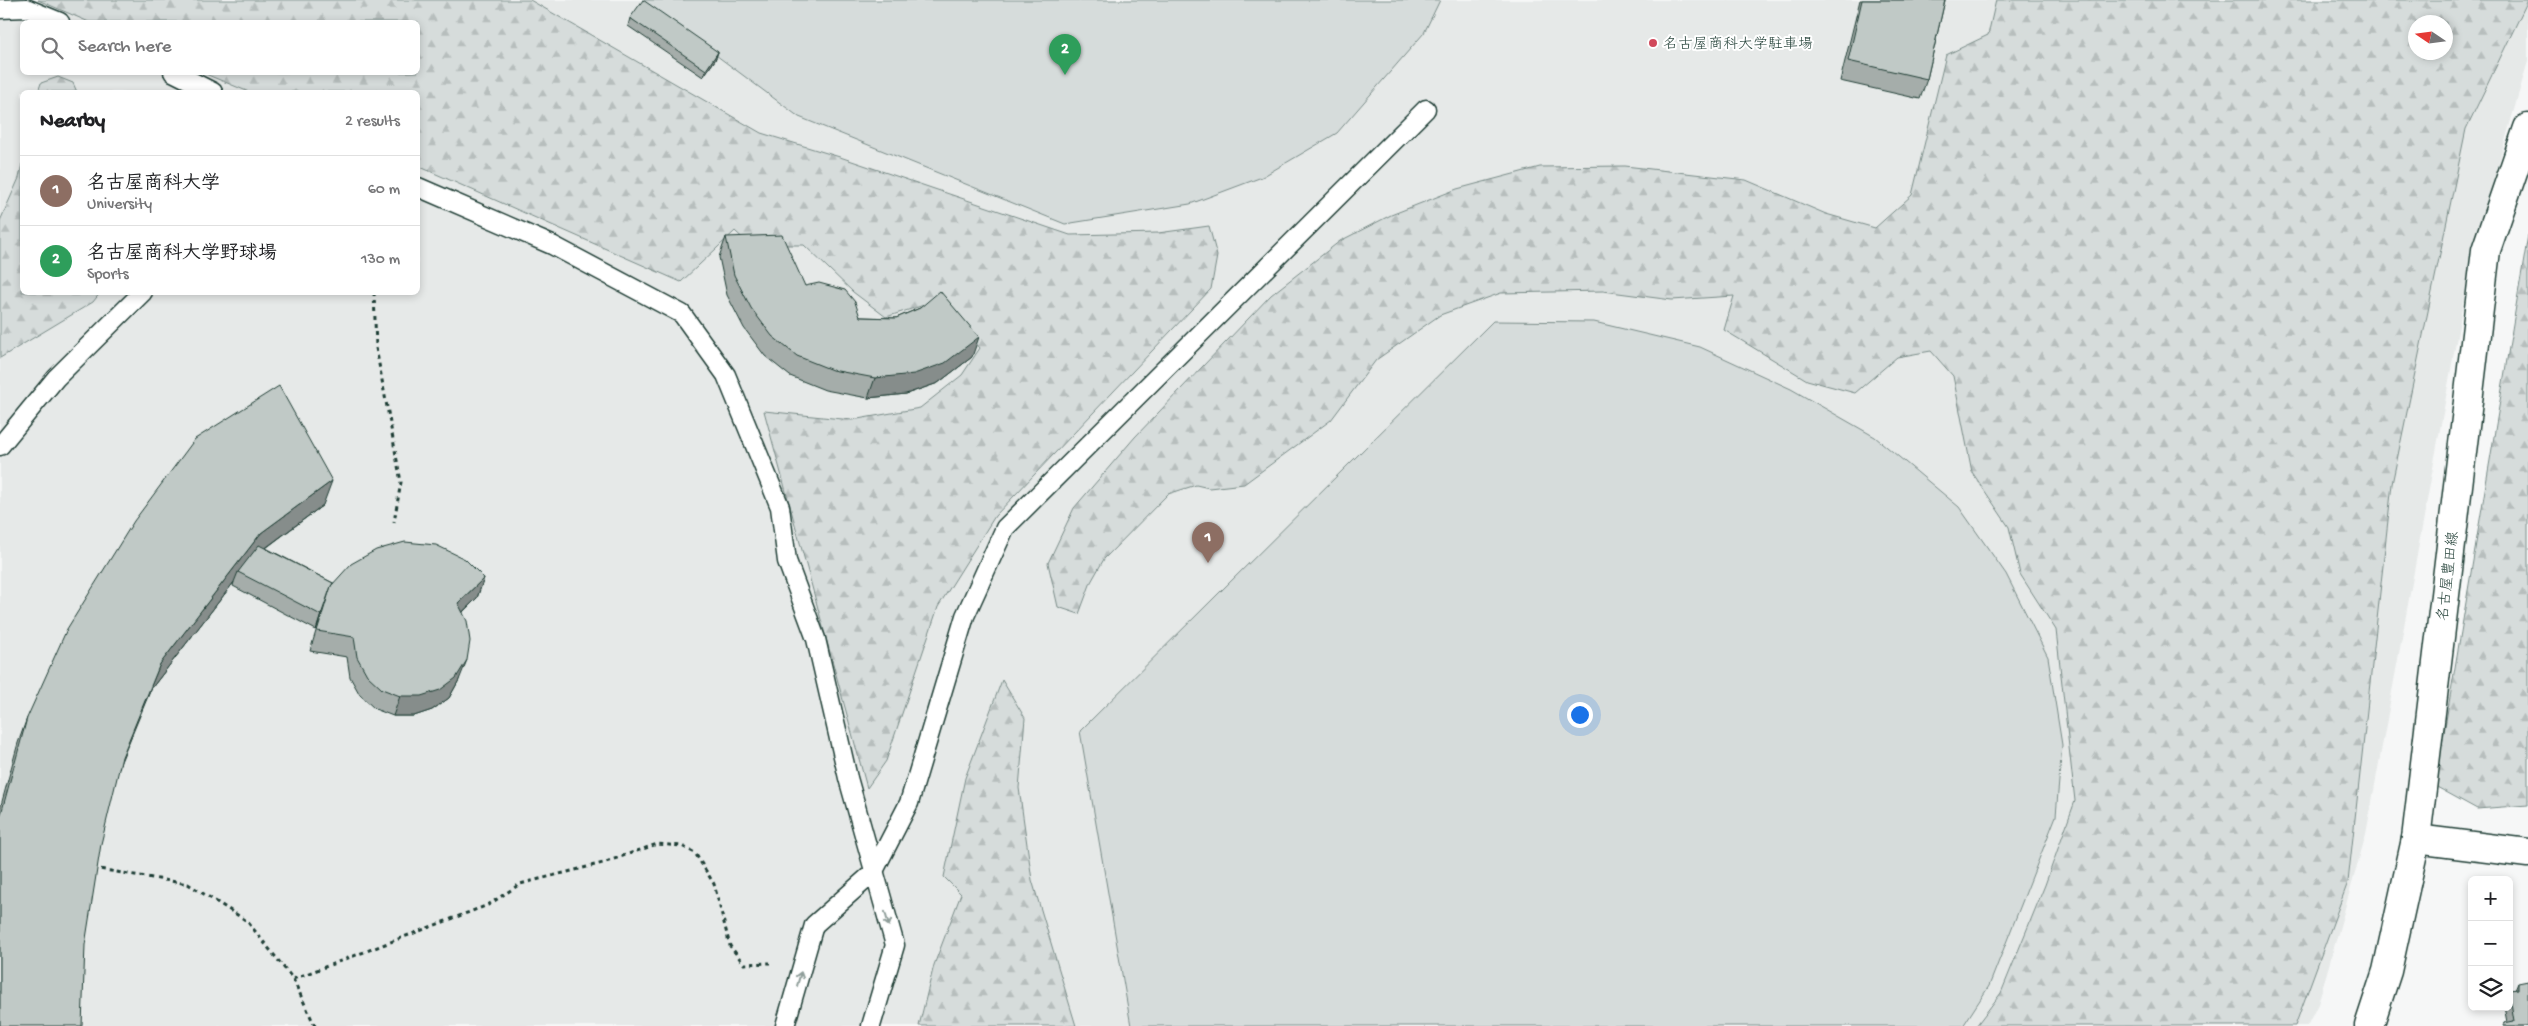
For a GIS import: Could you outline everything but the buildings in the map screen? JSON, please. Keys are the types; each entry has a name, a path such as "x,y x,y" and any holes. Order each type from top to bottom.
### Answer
{"main road":[{"name":"名古屋豊田線","path":"2370,1026 2388,971 2416,839 2486,250 2528,128"},
{"path":"2416,839 2528,853"}],"lane":[{"path":"0,9 26,8 55,20"},
{"path":"179,75 208,90"},
{"path":"785,1026 814,925 873,873 909,803 965,616 1005,528 1426,109"},
{"path":"420,188 552,245 682,314 726,375 780,507 787,561 816,639 848,778 873,873 895,945 871,1026"},
{"path":"0,446 56,378 140,295"}],"path":[{"path":"374,295 376,348 401,482 394,522"},
{"path":"293,979 488,905 520,884 603,863 657,844 682,846 695,853 714,884 730,946 744,964 778,963 803,966"},
{"path":"92,868 188,884 247,920 293,979 315,1026"}],"shaded area":[{"path":"0,0 2528,0 2528,61 2471,260 2366,834 2318,1004 2307,1026 0,1026"}],"green space":[{"path":"38,0 530,0 761,133 843,158 1070,235 1158,233 1209,226 1217,256 1211,289 995,516 938,607 886,761 867,788 764,411 852,420 920,408 962,375 980,348 940,300 886,317 853,292 804,245 750,245 735,231 681,282 420,167 420,90 244,90 208,75 420,75 420,20 84,20"},
{"path":"642,0 1440,0 1424,33 1337,133 1262,177 1190,204 1065,224 799,117"},
{"path":"1996,0 2528,0 2466,129 2392,484 2348,882 2295,1026 1976,1026 2001,993 2045,885 2075,801 2056,630 2020,574 2009,527 1972,472 1953,376 1931,351 1897,357 1855,393 1807,380 1724,330 1734,296 1672,300 1603,291 1501,293 1440,315 1376,360 1331,420 1244,484 1209,488 1196,485 1168,494 1104,559 1091,582 1079,614 1058,607 1048,563 1074,508 1135,437 1271,295 1340,241 1391,215 1457,189 1540,167 1625,166 1746,180 1826,214 1875,228 1912,195 1946,55 1988,35"},
{"path":"58,77 73,83 76,90 39,90 41,83"},
{"path":"20,173 20,295 98,295 93,302 0,358 0,221"},
{"path":"2528,235 2528,805 2477,809 2435,786"},
{"path":"1493,321 1594,322 1700,347 1791,389 1875,437 1959,507 2006,574 2048,657 2062,745 2056,816 1989,986 1963,1026 1131,1026 1080,731"},
{"path":"1002,680 1025,718 1019,788 1032,880 1076,1026 919,1026 934,965 961,894 944,877 965,778"}],"place":[{"name":"名古屋商科大学駐車場","path":"1653,43"},
{"name":"名古屋商科大学野球場","path":"1065,75"},
{"name":"名古屋商科大学","path":"1208,563"}]}
